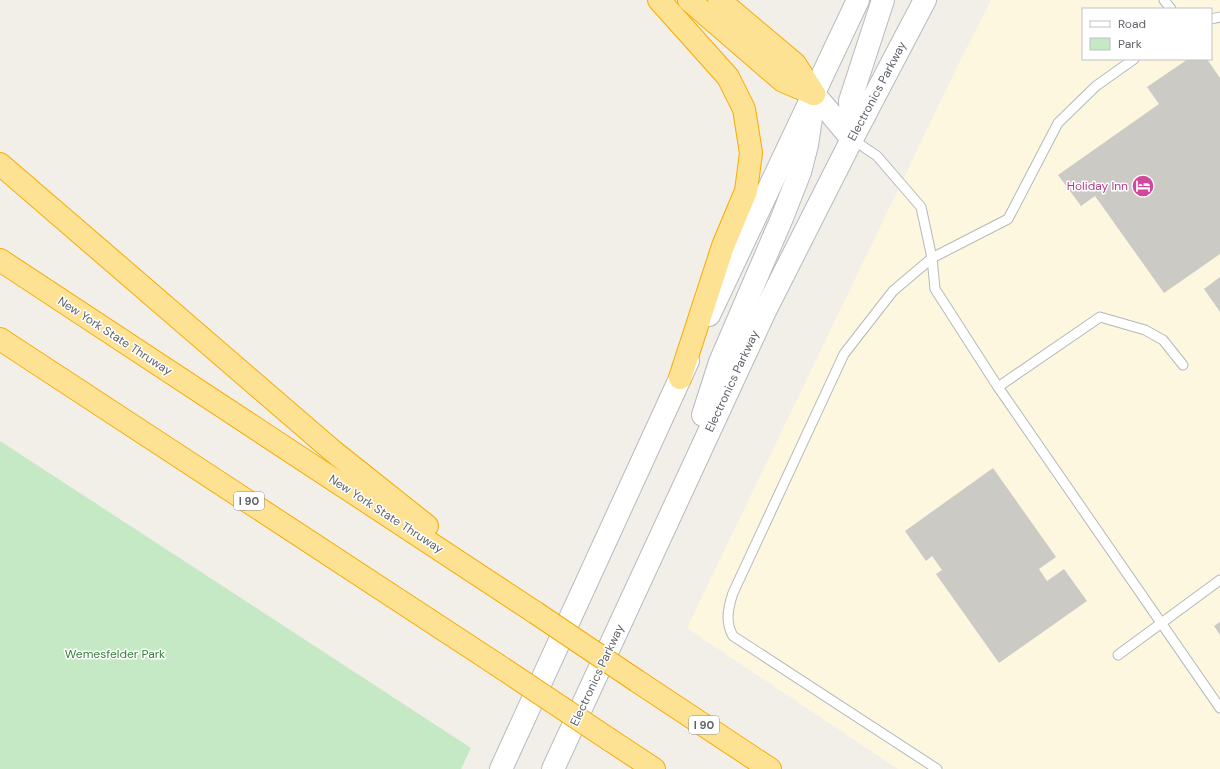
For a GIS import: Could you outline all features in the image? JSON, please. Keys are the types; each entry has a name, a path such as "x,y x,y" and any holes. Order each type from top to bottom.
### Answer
{"highway":[{"path":"659,0 728,77 744,109 751,153 746,191 723,246 680,378"},
{"path":"689,0 783,81 814,94"},
{"path":"719,0 794,64 814,94"},
{"path":"0,164 334,452 421,521 469,568"},
{"name":"New York State Thruway","path":"0,260 469,568 770,769"},
{"name":"I 90","path":"0,339 654,769"}],"main road":[{"path":"501,769 680,378 858,0"},
{"path":"852,139 850,101 883,0"},
{"name":"Electronics Parkway","path":"554,769 765,311 852,139 926,0"},
{"path":"814,94 852,139"},
{"path":"676,502 720,362 800,172 807,145 814,94"}],"lane":[{"path":"1164,0 1170,8"},
{"path":"937,769 733,636 730,630 728,618 728,606 732,593 844,354 893,291 932,258 1008,219 1058,123 1096,86 1133,60"},
{"path":"852,139 877,156 921,207 932,258 935,289 998,387 1220,708"},
{"path":"998,387 1100,316 1145,330 1163,340 1183,365"},
{"path":"1118,655 1220,580"}],"shaded area":[{"path":"991,0 1220,0 1220,769 898,769 687,628 960,61"}],"green space":[{"name":"Wemesfelder Park","path":"0,441 471,748 461,769 0,769"}],"building":[{"name":"Holiday Inn","path":"1187,60 1208,60 1220,78 1220,254 1164,293 1095,196 1081,206 1058,175 1159,104 1147,87"},
{"path":"1220,277 1220,312 1204,289"},
{"path":"993,468 1056,557 1039,569 1047,581 1064,569 1087,601 999,663 936,574 942,570 932,556 926,561 905,531"},
{"path":"1220,622 1220,635 1214,626"}],"place":[{"name":"Holiday Inn","path":"1143,186"}]}
